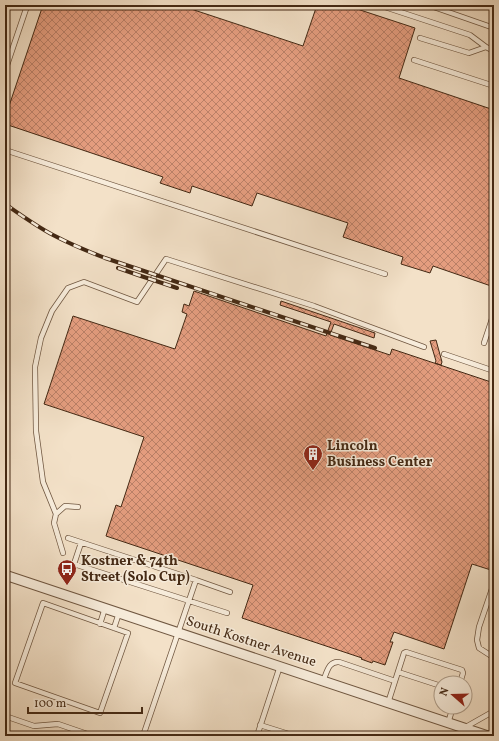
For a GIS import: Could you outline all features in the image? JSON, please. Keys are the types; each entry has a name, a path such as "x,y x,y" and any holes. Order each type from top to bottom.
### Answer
{"street":[{"name":"South Kostner Avenue","path":"5,574 448,722 466,732 488,736"},
{"path":"492,736 494,730"}],"lane":[{"path":"5,70 26,9 24,5"},
{"path":"378,5 470,35 494,51"},
{"path":"428,5 494,28"},
{"path":"420,38 468,53 486,47"},
{"path":"414,60 494,86"},
{"path":"5,150 385,274"},
{"path":"63,553 54,523 56,514 43,482 36,431 35,367 41,338 52,311 68,288 84,282 137,302 166,259 314,306 424,347"},
{"path":"484,343 492,319 494,320"},
{"path":"444,354 494,371"},
{"path":"56,514 65,506 78,507"},
{"path":"68,538 230,592"},
{"path":"81,543 74,564 226,613"},
{"path":"143,736 196,580"},
{"path":"494,583 479,627 477,640 479,648 494,656"},
{"path":"43,603 114,628 128,634 100,713 16,683 43,603"},
{"path":"100,624 106,608"},
{"path":"114,628 119,613"},
{"path":"388,703 404,653 408,652 462,670 464,673 463,675"},
{"path":"323,681 329,667 333,662 339,662 395,681"},
{"path":"256,736 280,666"},
{"path":"398,672 433,683"},
{"path":"466,732 494,711"},
{"path":"448,722 450,715"},
{"path":"5,716 34,726 58,724 93,736"},
{"path":"260,724 295,736"}],"building":[{"path":"43,5 179,5 303,46 317,5 345,5 415,28 399,78 494,110 494,287 433,266 430,273 401,264 403,257 343,237 348,223 257,193 252,206 192,186 190,193 160,183 163,177 5,124 5,118"},
{"name":"Lincoln Business Center","path":"194,291 326,336 331,322 280,305 281,301 375,333 374,338 334,324 330,335 390,355 392,349 494,383 494,571 472,564 444,649 394,632 390,642 393,642 385,665 373,661 372,663 361,659 362,658 242,618 253,585 106,536 116,505 121,507 144,437 44,404 73,316 175,349 187,314 182,312 184,304 189,306"},
{"path":"436,340 442,362 441,365 435,363 436,361 430,341"}],"railway":[{"path":"5,204 53,235 105,258 375,348"},
{"path":"118,268 177,288"}],"place":[{"name":"Lincoln Business Center","path":"313,471"},
{"name":"Kostner & 74th Street (Solo Cup)","path":"67,586"}]}
